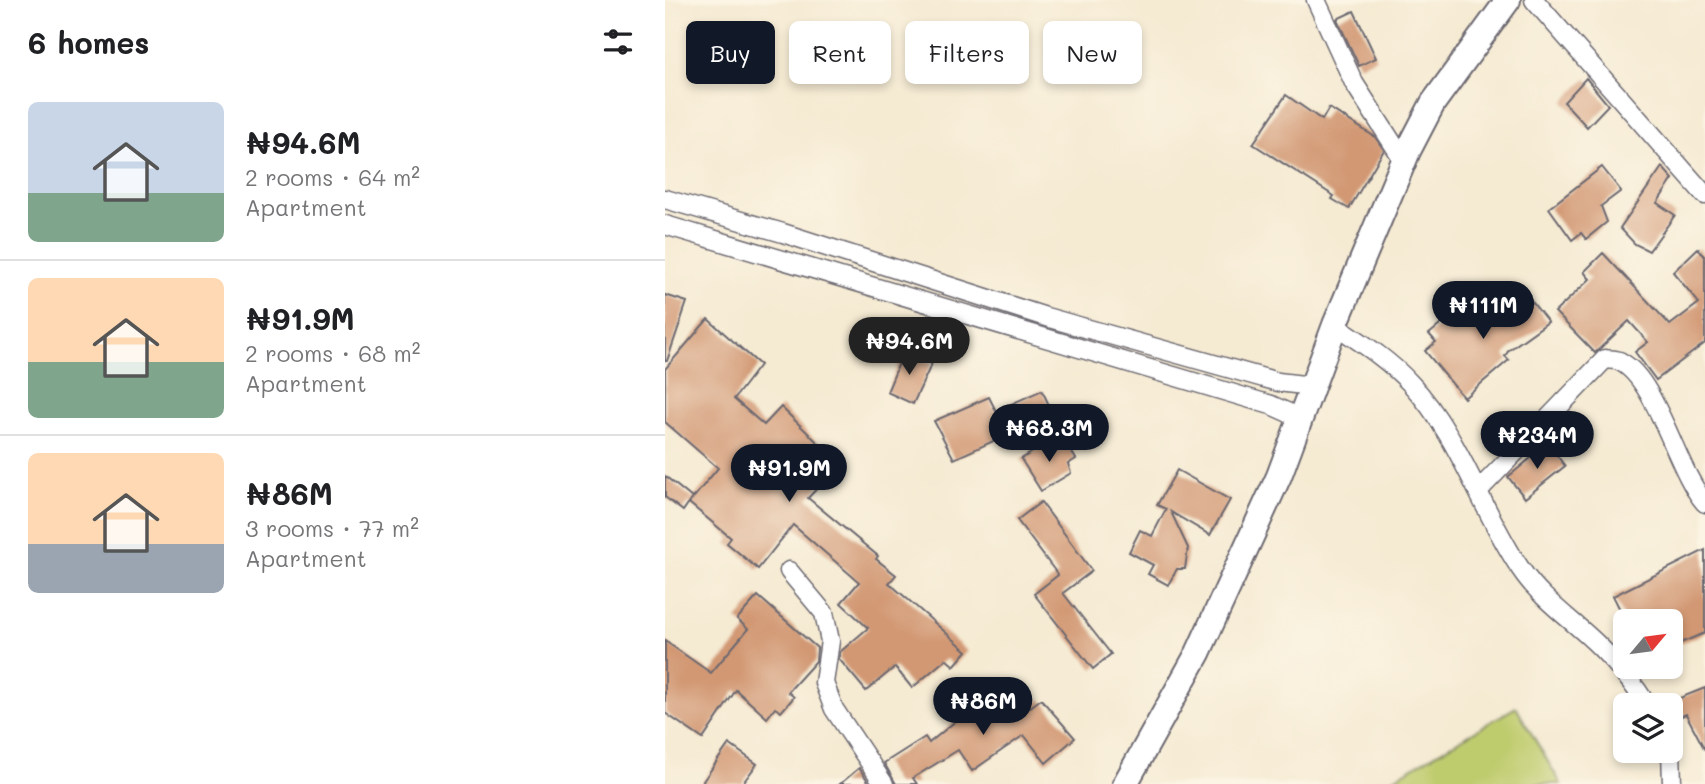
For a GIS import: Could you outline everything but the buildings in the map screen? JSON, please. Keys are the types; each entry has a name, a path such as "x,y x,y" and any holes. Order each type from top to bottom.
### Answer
{"main road":[{"path":"1125,784 1198,653 1279,476 1335,325 1403,161 1433,103 1508,0"}],"street":[{"path":"1315,0 1354,83 1403,161"},
{"path":"1534,0 1705,195"},
{"path":"665,199 783,233 1046,317 1278,382 1311,386"},
{"path":"665,225 1271,405 1300,418"},
{"path":"1335,325 1384,358 1413,386 1479,490 1520,568 1546,601 1599,646 1639,693"},
{"path":"1479,490 1605,359 1620,360 1637,375 1653,401 1686,475 1705,503"},
{"path":"789,571 824,613 830,641 824,683 834,709 884,784"},
{"path":"1671,763 1672,784"}],"green space":[{"path":"1516,707 1561,784 1384,784"}]}
